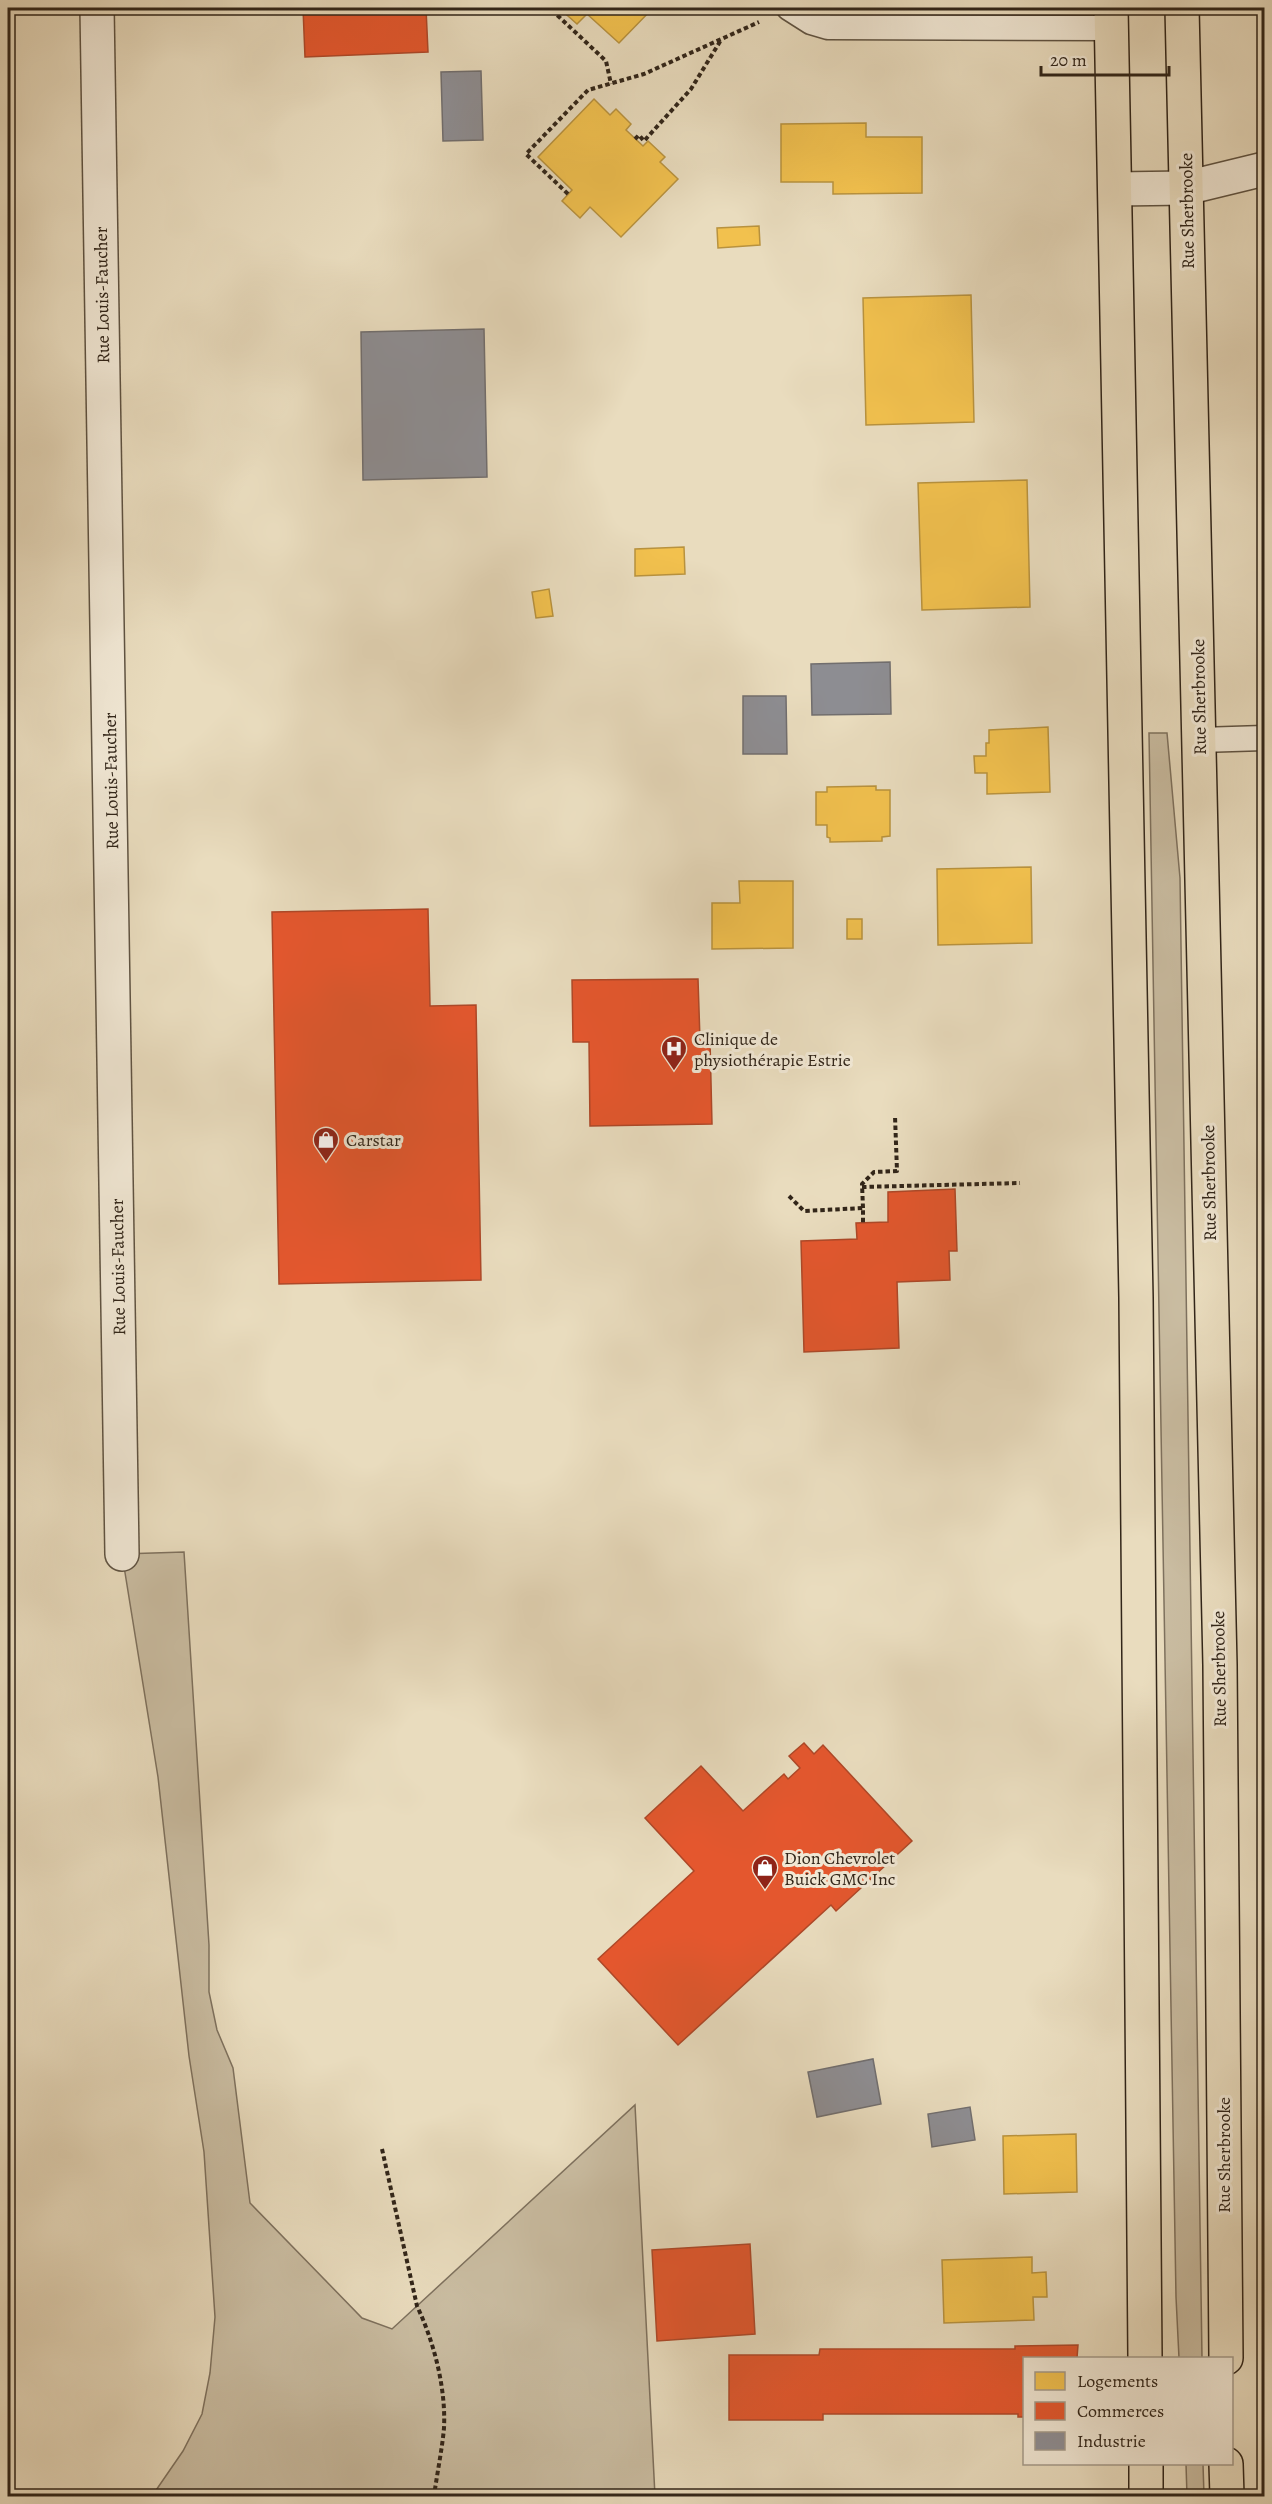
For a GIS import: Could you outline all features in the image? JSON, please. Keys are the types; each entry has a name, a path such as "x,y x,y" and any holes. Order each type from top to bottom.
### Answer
{"main road":[{"name":"Rue Sherbrooke","path":"1182,8 1220,1665 1226,2357"},
{"path":"1111,18 1136,1309 1145,2357"},
{"path":"1146,2465 1146,2496"},
{"path":"1226,2465 1227,2496"}],"street":[{"name":"Rue Louis-Faucher","path":"98,8 122,1554"},
{"path":"1116,189 1186,188 1264,169"}],"lane":[{"path":"789,8 811,22 828,27 1111,18"},
{"path":"1200,740 1264,738"}],"path":[{"path":"568,194 526,154 588,90 644,74 789,8"},
{"path":"561,10 557,15 606,61 612,84"},
{"path":"635,139 639,135 644,141 691,89 721,40"},
{"path":"863,1223 862,1184 874,1172 897,1171 895,1116"},
{"path":"862,1187 1020,1183"},
{"path":"789,1196 804,1210 863,1208"},
{"path":"382,2149 417,2306 425,2324 438,2370 444,2427 434,2496"}],"shaded area":[{"path":"1149,733 1167,733 1180,878 1202,2357 1179,2357 1176,2297"},
{"path":"184,1552 209,1945 209,1992 217,2030 233,2068 250,2203 362,2318 392,2329 635,2105 655,2496 152,2496 183,2451 202,2414 210,2373 215,2317 204,2152 189,2056 158,1777 122,1554"},
{"path":"1186,2465 1203,2465 1204,2496 1187,2496"}],"building: Logements":[{"path":"559,8 653,8 619,43 587,14 577,24"},
{"path":"594,99 610,115 616,109 631,124 626,130 643,146 648,141 665,157 660,162 678,179 621,237 590,207 580,218 562,201 572,190 538,157"},
{"path":"866,123 866,137 922,137 922,193 833,194 833,182 781,182 781,124"},
{"path":"759,226 760,245 718,248 717,228"},
{"path":"971,295 974,422 866,425 863,298"},
{"path":"1027,480 1030,607 922,610 918,483"},
{"path":"684,547 685,574 635,576 635,549"},
{"path":"549,589 553,616 536,618 532,592"},
{"path":"1048,727 1050,792 987,794 987,773 975,773 974,756 986,756 989,730"},
{"path":"876,786 876,790 890,790 890,836 882,837 882,841 830,842 830,838 827,837 827,825 816,825 816,792 827,792 827,787"},
{"path":"1031,867 1032,943 938,945 937,869"},
{"path":"739,881 793,881 793,948 712,949 712,903 740,903"},
{"path":"847,919 862,919 862,939 847,939"},
{"path":"1076,2134 1077,2192 1004,2194 1003,2136"},
{"path":"1032,2257 1032,2273 1046,2272 1047,2297 1033,2297 1034,2320 944,2323 942,2260"}],"building: Commerces":[{"path":"303,8 426,8 428,52 305,57"},
{"path":"428,909 430,1006 476,1005 481,1280 279,1284 272,912"},
{"path":"698,979 700,1040 710,1040 712,1124 590,1126 589,1042 573,1042 572,980"},
{"path":"955,1189 957,1251 949,1251 950,1280 897,1282 899,1348 804,1352 801,1241 857,1239 856,1223 888,1222 888,1192"},
{"path":"804,1743 814,1754 823,1745 912,1841 836,1911 831,1905 678,2045 598,1959 694,1871 645,1818 701,1766 743,1811 784,1774 788,1779 800,1768 789,1756"},
{"path":"750,2244 755,2334 657,2341 652,2250"},
{"path":"1078,2345 1077,2357 1023,2357 1023,2417 1018,2417 1018,2414 823,2414 823,2420 729,2420 729,2355 819,2355 820,2349 1015,2349 1015,2346"}],"building: Industrie":[{"path":"481,71 483,140 443,141 441,72"},
{"path":"484,329 487,477 363,480 361,332"},
{"path":"890,662 891,714 812,715 811,664"},
{"path":"743,696 786,696 787,754 743,754"},
{"path":"873,2059 881,2104 817,2117 808,2072"},
{"path":"970,2107 975,2140 932,2147 928,2114"}],"place":[{"name":"Clinique de physiothérapie Estrie","path":"674,1072"},
{"name":"Carstar","path":"326,1163"},
{"name":"Dion Chevrolet Buick GMC Inc","path":"765,1891"}]}
